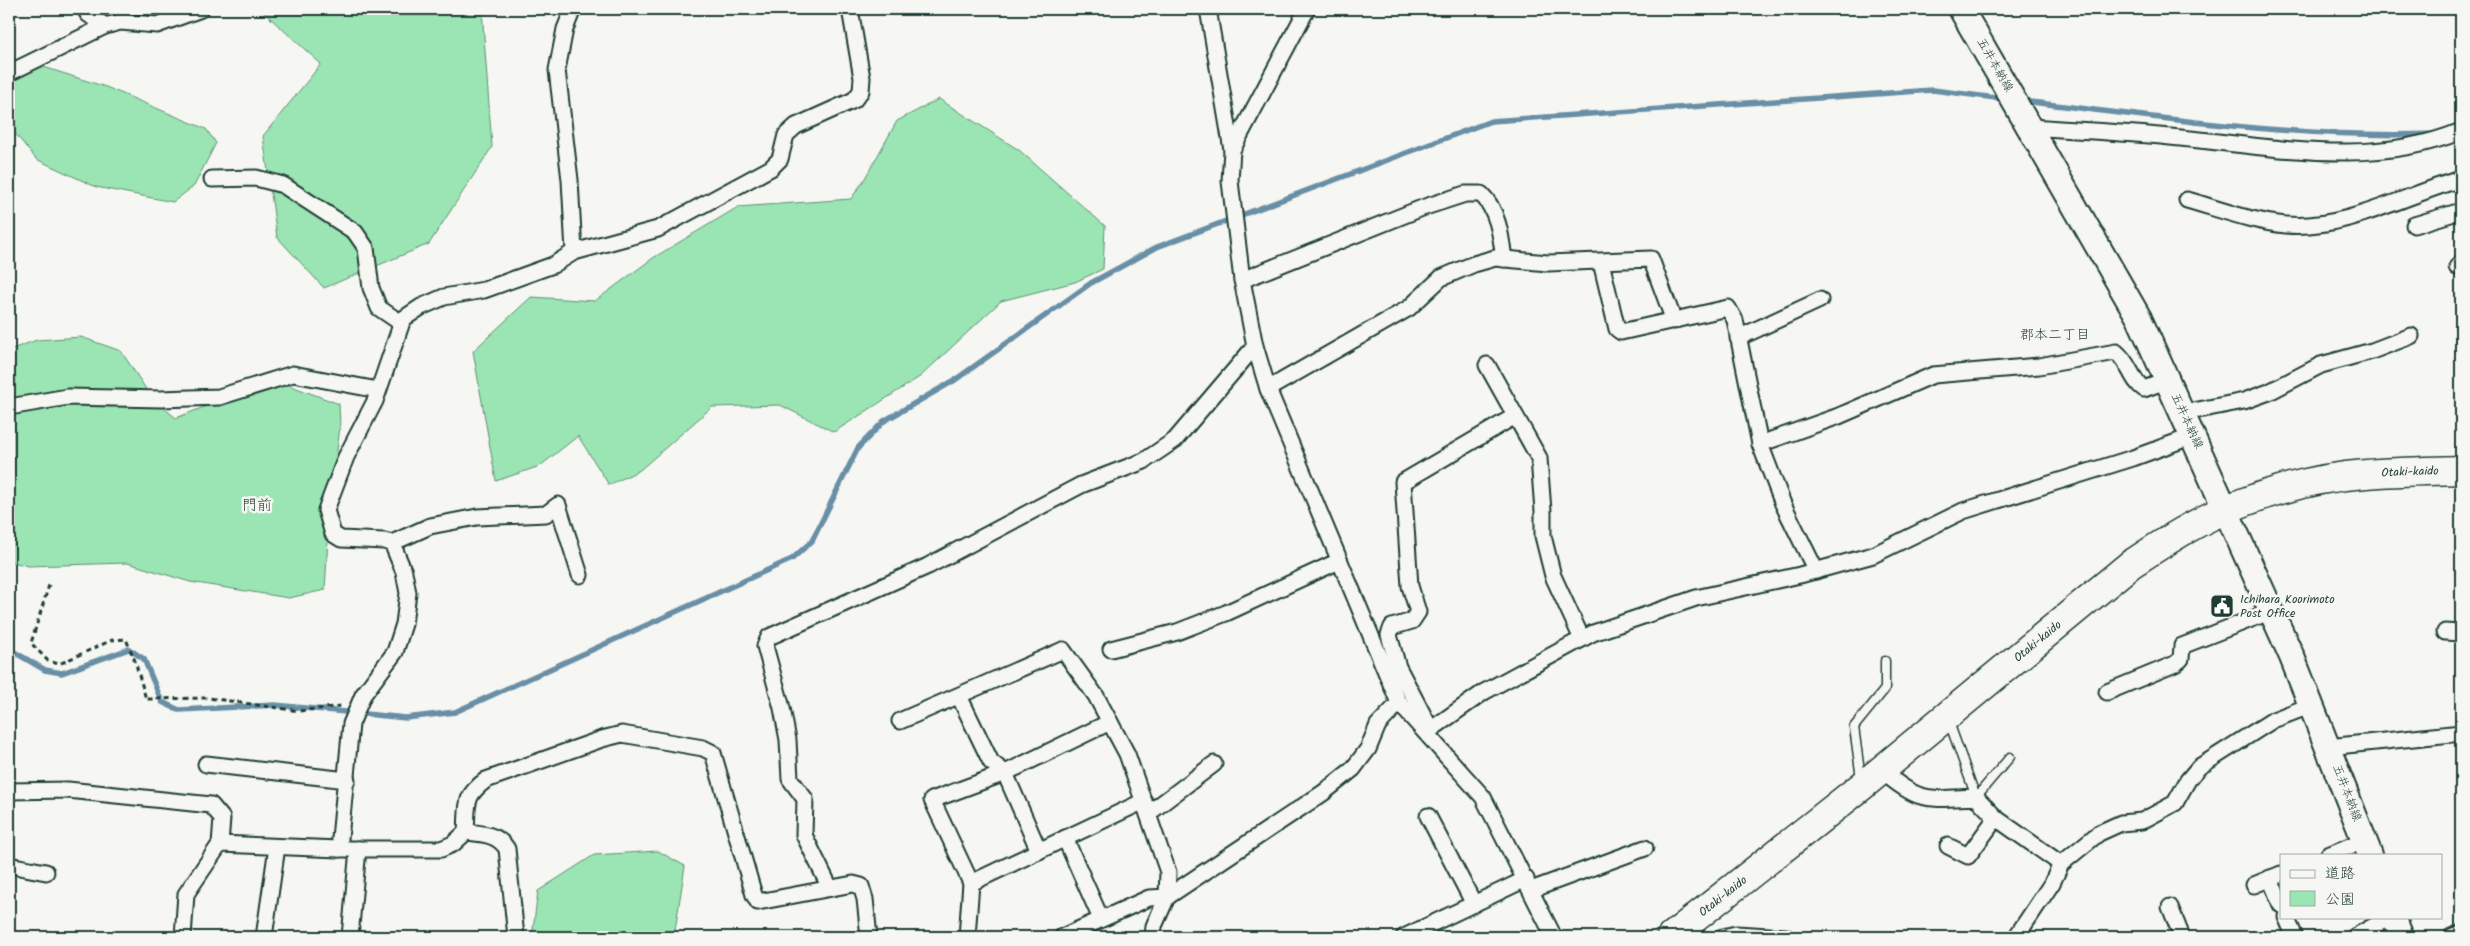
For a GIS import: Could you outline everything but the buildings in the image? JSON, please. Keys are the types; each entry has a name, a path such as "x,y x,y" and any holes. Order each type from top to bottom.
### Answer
{"highway":[{"name":"Otaki-kaido","path":"1671,937 1871,778 2131,564 2187,529 2226,509 2268,495 2328,479 2365,474 2461,470"}],"main road":[{"name":"五井本納線","path":"1961,9 2031,127 2139,318 2272,612 2312,705 2367,847"},
{"path":"2392,918 2402,937"}],"street":[{"path":"85,9 88,14 105,26"},
{"path":"9,73 105,26 120,22 157,25 200,9"},
{"path":"573,9 564,29 557,70 570,180 574,252"},
{"path":"580,575 558,505 546,514 477,517 430,526 392,543 384,540 341,540 333,534 326,510 346,457 375,401 401,323 403,319 421,307 444,297 484,290 553,265 574,252 658,229 771,168 780,159 786,135 796,126 854,100 861,91 862,78 850,9"},
{"path":"1208,9 1232,150 1230,181 1242,280 1255,346 1268,389 1398,703 1428,731 1483,797 1554,937"},
{"path":"1232,150 1306,9"},
{"path":"2031,127 2189,138 2288,150 2354,153 2418,146 2461,131"},
{"path":"212,179 256,178 283,186 355,232 366,248 370,288 379,308 401,323"},
{"path":"2187,200 2285,225 2312,225 2346,220 2426,190 2461,180"},
{"path":"1242,280 1422,208 1465,194 1481,194 1488,201 1496,217 1504,259"},
{"path":"2414,225 2461,212"},
{"path":"1268,389 1410,308 1442,278 1474,264 1495,258 1548,263 1651,259 1674,321"},
{"path":"1601,262 1617,329 1620,332 1728,308 1734,320 1760,444 1783,504 1816,571"},
{"path":"1738,338 1820,300"},
{"path":"2183,414 2244,401 2269,392 2321,365 2372,351 2411,336"},
{"path":"830,888 804,835 805,799 790,779 788,740 782,708 764,646 769,637 928,566 1081,485 1144,461 1175,440 1255,346"},
{"path":"1760,444 1839,416 1933,375 2039,366 2116,352 2126,359 2138,385 2144,389 2168,380"},
{"path":"1487,365 1539,458 1544,511 1543,536 1553,576 1582,639"},
{"path":"9,407 68,397 161,399 219,397 293,374 378,390"},
{"path":"1428,731 1398,667 1389,635 1392,627 1412,621 1418,612 1410,586 1403,482 1515,416"},
{"path":"1428,731 1484,692 1593,633 1696,598 1816,571 1873,555 1963,511 2133,458 2194,436"},
{"path":"339,849 351,724 362,695 395,652 404,624 408,593 404,572 392,543"},
{"path":"1111,649 1177,632 1226,613 1339,560"},
{"path":"2107,692 2175,664 2181,659 2182,646 2272,612"},
{"path":"2445,632 2461,633"},
{"path":"900,721 1063,650 1096,696 1127,754 1168,872 1167,897 1154,926 1153,937"},
{"path":"959,696 991,762 1005,773 1039,851"},
{"path":"1062,937 1149,898 1167,897 1323,793 1354,770 1368,749 1378,726 1398,703"},
{"path":"2016,937 2052,883 2061,864 2099,833 2121,823 2142,821 2175,803 2188,780 2199,766 2272,720 2312,705"},
{"path":"967,937 971,883 932,800 1005,773 1110,722"},
{"path":"220,844 339,849 441,849 453,844 466,832 468,800 473,790 486,780 602,738 622,734 703,748 713,753 754,895 758,902 853,884 861,886 865,899 869,937"},
{"path":"2328,747 2461,734"},
{"path":"206,764 347,780"},
{"path":"971,883 1065,838 1146,807 1214,764"},
{"path":"1871,778 1926,799 1976,797 1996,818 2061,864"},
{"path":"9,791 68,790 211,806 222,818 220,844 186,894 183,937"},
{"path":"1428,816 1474,904"},
{"path":"1948,846 1968,856 1996,818"},
{"path":"466,832 494,836 502,841 507,849 516,937"},
{"path":"1065,838 1101,919"},
{"path":"264,937 277,846"},
{"path":"2333,854 2367,847"},
{"path":"1404,937 1474,904 1528,884 1645,848"},
{"path":"350,937 358,849"},
{"path":"9,865 46,872"},
{"path":"2254,884 2276,876 2280,899"},
{"path":"2170,907 2182,937"},
{"path":"2286,918 2295,937"},
{"path":"2354,937 2390,918"},
{"path":"2452,937 2461,933"},
{"path":"1723,937 1736,934 1786,937"}],"lane":[{"path":"1871,778 1854,728 1885,689 1885,661"},
{"path":"1946,716 1976,797 2010,757"}],"path":[{"path":"49,585 31,643 48,661 59,664 112,640 126,638 135,660 146,699 209,698 299,711 359,704"}],"green space":[{"path":"260,9 482,9 492,147 429,244 324,288 277,237 263,136 321,64"},
{"path":"22,60 106,87 206,129 216,143 194,186 173,202 96,187 36,159 9,126 9,72"},
{"path":"939,99 1019,150 1105,226 1103,269 1075,282 1001,301 921,376 834,432 780,405 712,407 640,470 609,485 578,436 540,466 496,481 473,351 531,297 595,301 653,258 738,207 851,199 864,180 897,121"},
{"path":"81,337 121,351 152,398 176,418 245,391 286,384 339,404 340,427 330,505 325,590 289,598 190,582 128,563 28,566 9,561 9,350 37,340"},
{"path":"658,851 685,866 674,937 532,937 538,891 594,855"}],"waterway":[{"path":"9,649 45,670 62,673 129,649 144,659 162,702 179,710 275,705 406,718 455,712 792,559 812,541 858,448 884,421 955,380 1091,283 1157,247 1491,121 1933,90 2004,99"},
{"path":"2021,101 2176,120 2279,130 2383,135 2435,134"}],"place":[{"name":"Ichihara Koorimoto Post Office","path":"2222,606"}],"district":[{"name":"郡本二丁目","path":"2055,335"},
{"name":"門前","path":"257,506"}]}
